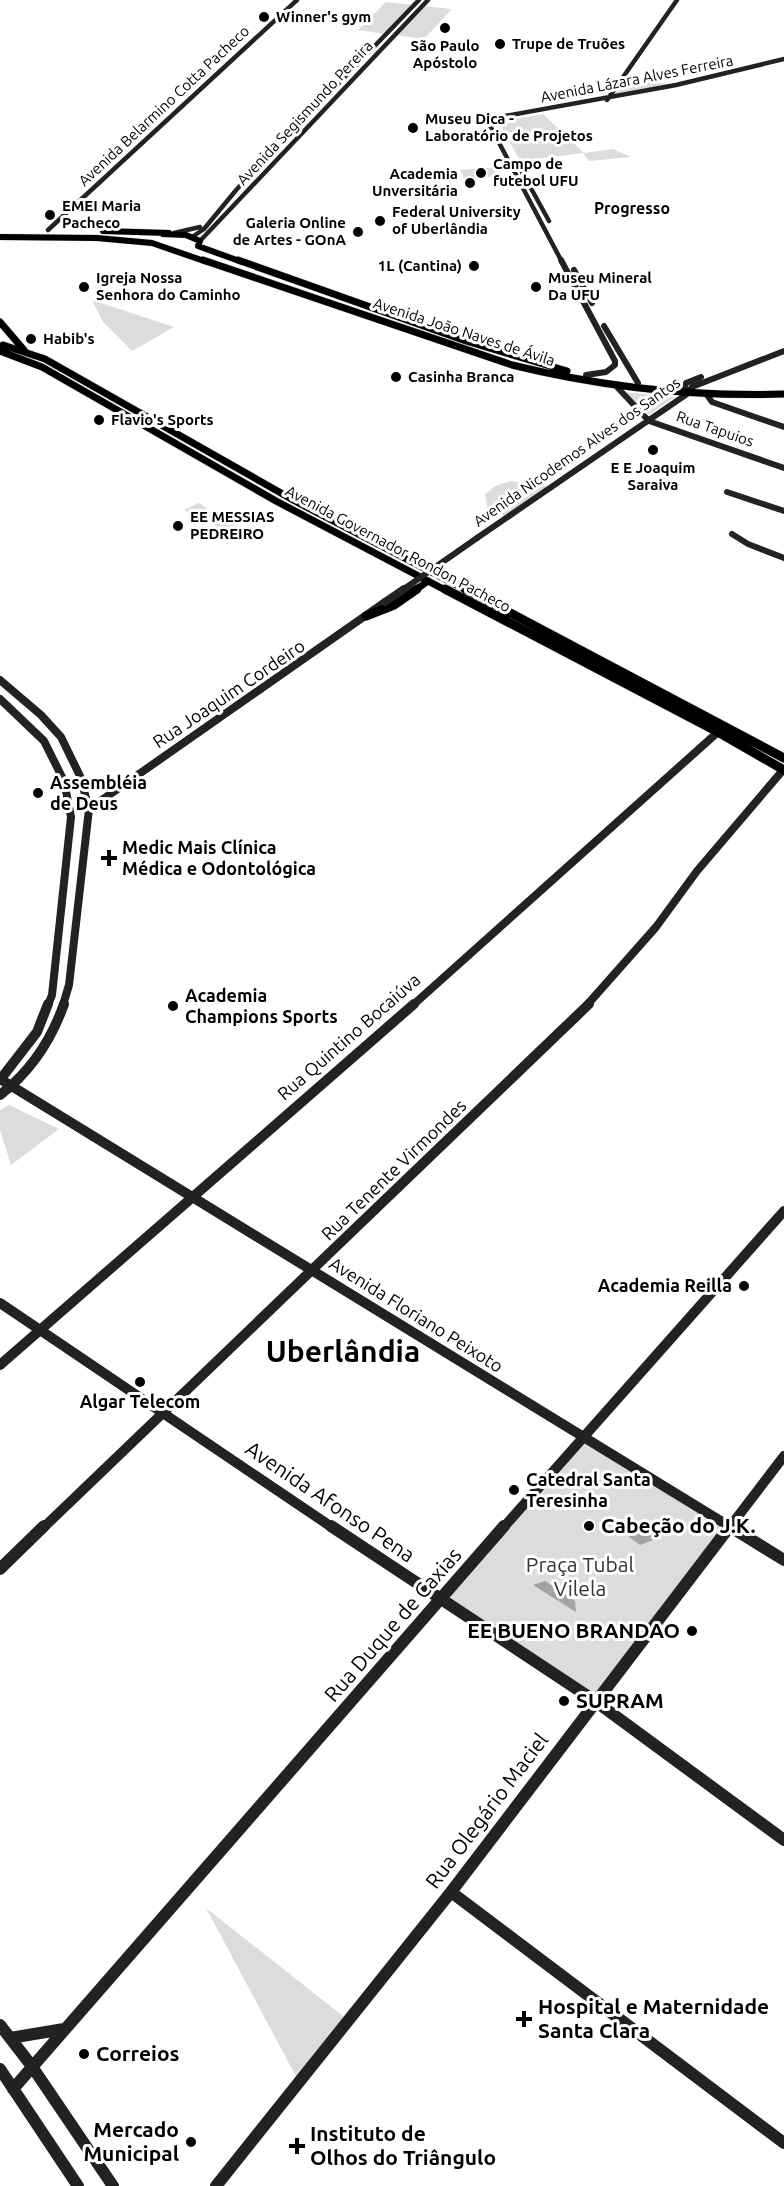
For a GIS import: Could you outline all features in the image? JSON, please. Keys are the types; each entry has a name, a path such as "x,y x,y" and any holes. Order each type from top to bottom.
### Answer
{"main road":[{"name":"Avenida Belarmino Cotta Pacheco","path":"48,230 297,0"},
{"name":"Avenida Segismundo Pereira","path":"192,237 206,226 419,0"},
{"name":"Avenida Segismundo Pereira","path":"199,244 428,0"},
{"path":"609,101 677,0"},
{"name":"Avenida Lázara Alves Ferreira","path":"493,120 609,101 728,75 784,60"},
{"path":"330,92 339,94"},
{"path":"493,120 533,191 604,332 615,365 606,372 586,375"},
{"path":"493,120 604,332 638,383"},
{"path":"0,237 39,236 152,243 155,236 206,226"},
{"path":"39,236 48,230"},
{"path":"0,232 48,230 171,233"},
{"name":"Avenida João Naves de Ávila","path":"171,233 192,237 199,244 509,356 586,375 707,395 784,394"},
{"name":"Avenida João Naves de Ávila","path":"152,243 182,251 512,365 616,386 687,391 784,388"},
{"path":"182,251 199,244"},
{"path":"0,322 24,350"},
{"path":"403,327 415,323"},
{"path":"784,345 688,382 687,391 784,351"},
{"name":"Avenida Governador Rondon Pacheco","path":"1,346 24,350 56,365 295,501 694,708 784,758"},
{"name":"Avenida Governador Rondon Pacheco","path":"1,346 276,501 718,732 784,770"},
{"name":"Rua Tapuios","path":"616,386 649,421 784,468"},
{"name":"Avenida Nicodemos Alves dos Santos","path":"385,602 649,421 687,391"},
{"path":"707,395 707,399 712,402 784,427"},
{"path":"726,492 784,511"},
{"path":"732,534 748,544 784,558"},
{"path":"366,616 394,605 428,581"},
{"name":"Rua Joaquim Cordeiro","path":"89,809 246,697 334,640 385,602"},
{"path":"0,680 41,715 61,737 80,776 89,809 69,986 63,1011 52,1035 12,1087 0,1095"},
{"path":"0,699 35,730 47,748 64,781 71,817 52,995 37,1032 0,1080"},
{"name":"Rua Quintino Bocaiúva","path":"0,1365 494,935 718,732"},
{"name":"Rua Tenente Virmondes","path":"0,1569 313,1271 602,991 656,927 697,871 784,770"},
{"name":"Avenida Floriano Peixoto","path":"0,1080 784,1560"},
{"name":"Rua Duque de Caxias","path":"14,2089 31,2065 441,1601 582,1437 784,1211"},
{"name":"Avenida Afonso Pena","path":"0,1303 164,1411 441,1601 595,1701 784,1840"},
{"name":"Rua Olegário Maciel","path":"216,2186 451,1892 784,1456"},
{"path":"451,1892 784,2143"},
{"path":"0,2025 31,2065 113,2186"},
{"path":"10,2038 64,2029"},
{"path":"0,2069 78,2186"}],"green space":[{"path":"386,2 414,5 385,34 358,30"},
{"path":"422,6 452,9 424,39 395,35"},
{"path":"622,79 677,85 606,99"},
{"path":"543,114 584,153 613,149 631,157 589,161 583,153 520,161 499,122"},
{"name":"Campo de futebol UFU","path":"498,167 503,176 465,179 460,170"},
{"path":"92,300 174,327 132,351 103,322"},
{"path":"624,392 675,397 649,415"},
{"path":"511,481 548,486 504,516 488,510 485,494 495,486"},
{"path":"199,503 207,508 205,510 219,514 218,518 223,516 237,524 223,531 195,517 196,513 193,515 184,510"},
{"path":"9,1105 59,1129 11,1165 0,1130 0,1110"},
{"name":"Praça Tubal Vilela","path":"582,1437 735,1528 595,1701 441,1601"},
{"path":"206,1908 348,2020 299,2082"}],"shaded area":[{"path":"645,1521 658,1531 659,1538 640,1545 629,1537 626,1527"},
{"path":"545,1581 575,1601 576,1612 533,1585"}],"place":[{"name":"Winner's gym","path":"264,17"},
{"name":"São Paulo Apóstolo","path":"445,28"},
{"name":"Trupe de Truões","path":"500,44"},
{"name":"Museu Dica - Laboratório de Projetos","path":"413,128"},
{"name":"Campo de futebol UFU","path":"481,173"},
{"name":"Academia Unversitária","path":"470,183"},
{"name":"EMEI Maria Pacheco","path":"50,215"},
{"name":"Federal University of Uberlândia","path":"380,221"},
{"name":"Galeria Online de Artes - GOnA","path":"358,232"},
{"name":"1L (Cantina)","path":"474,266"},
{"name":"Igreja Nossa Senhora do Caminho","path":"84,287"},
{"name":"Museu Mineral Da UFU","path":"536,287"},
{"name":"Habib's","path":"31,339"},
{"name":"Casinha Branca","path":"396,377"},
{"name":"Flavio's Sports","path":"99,420"},
{"name":"E E Joaquim Saraiva","path":"653,450"},
{"name":"EE MESSIAS PEDREIRO","path":"178,526"},
{"name":"Assembléia de Deus","path":"38,793"},
{"name":"Medic Mais Clínica Médica e Odontológica","path":"109,858"},
{"name":"Academia Champions Sports","path":"173,1006"},
{"name":"Academia Reilla","path":"744,1286"},
{"name":"Algar Telecom","path":"140,1382"},
{"name":"Catedral Santa Teresinha","path":"514,1490"},
{"name":"Cabeção do J.K.","path":"589,1526"},
{"name":"EE BUENO BRANDAO","path":"692,1631"},
{"name":"SUPRAM","path":"564,1701"},
{"name":"Hospital e Maternidade Santa Clara","path":"524,2019"},
{"name":"Correios","path":"84,2054"},
{"name":"Mercado Municipal","path":"191,2142"},
{"name":"Instituto de Olhos do Triângulo","path":"297,2146"}],"district":[{"name":"Progresso","path":"632,208"},
{"name":"Uberlândia","path":"343,1352"}]}
